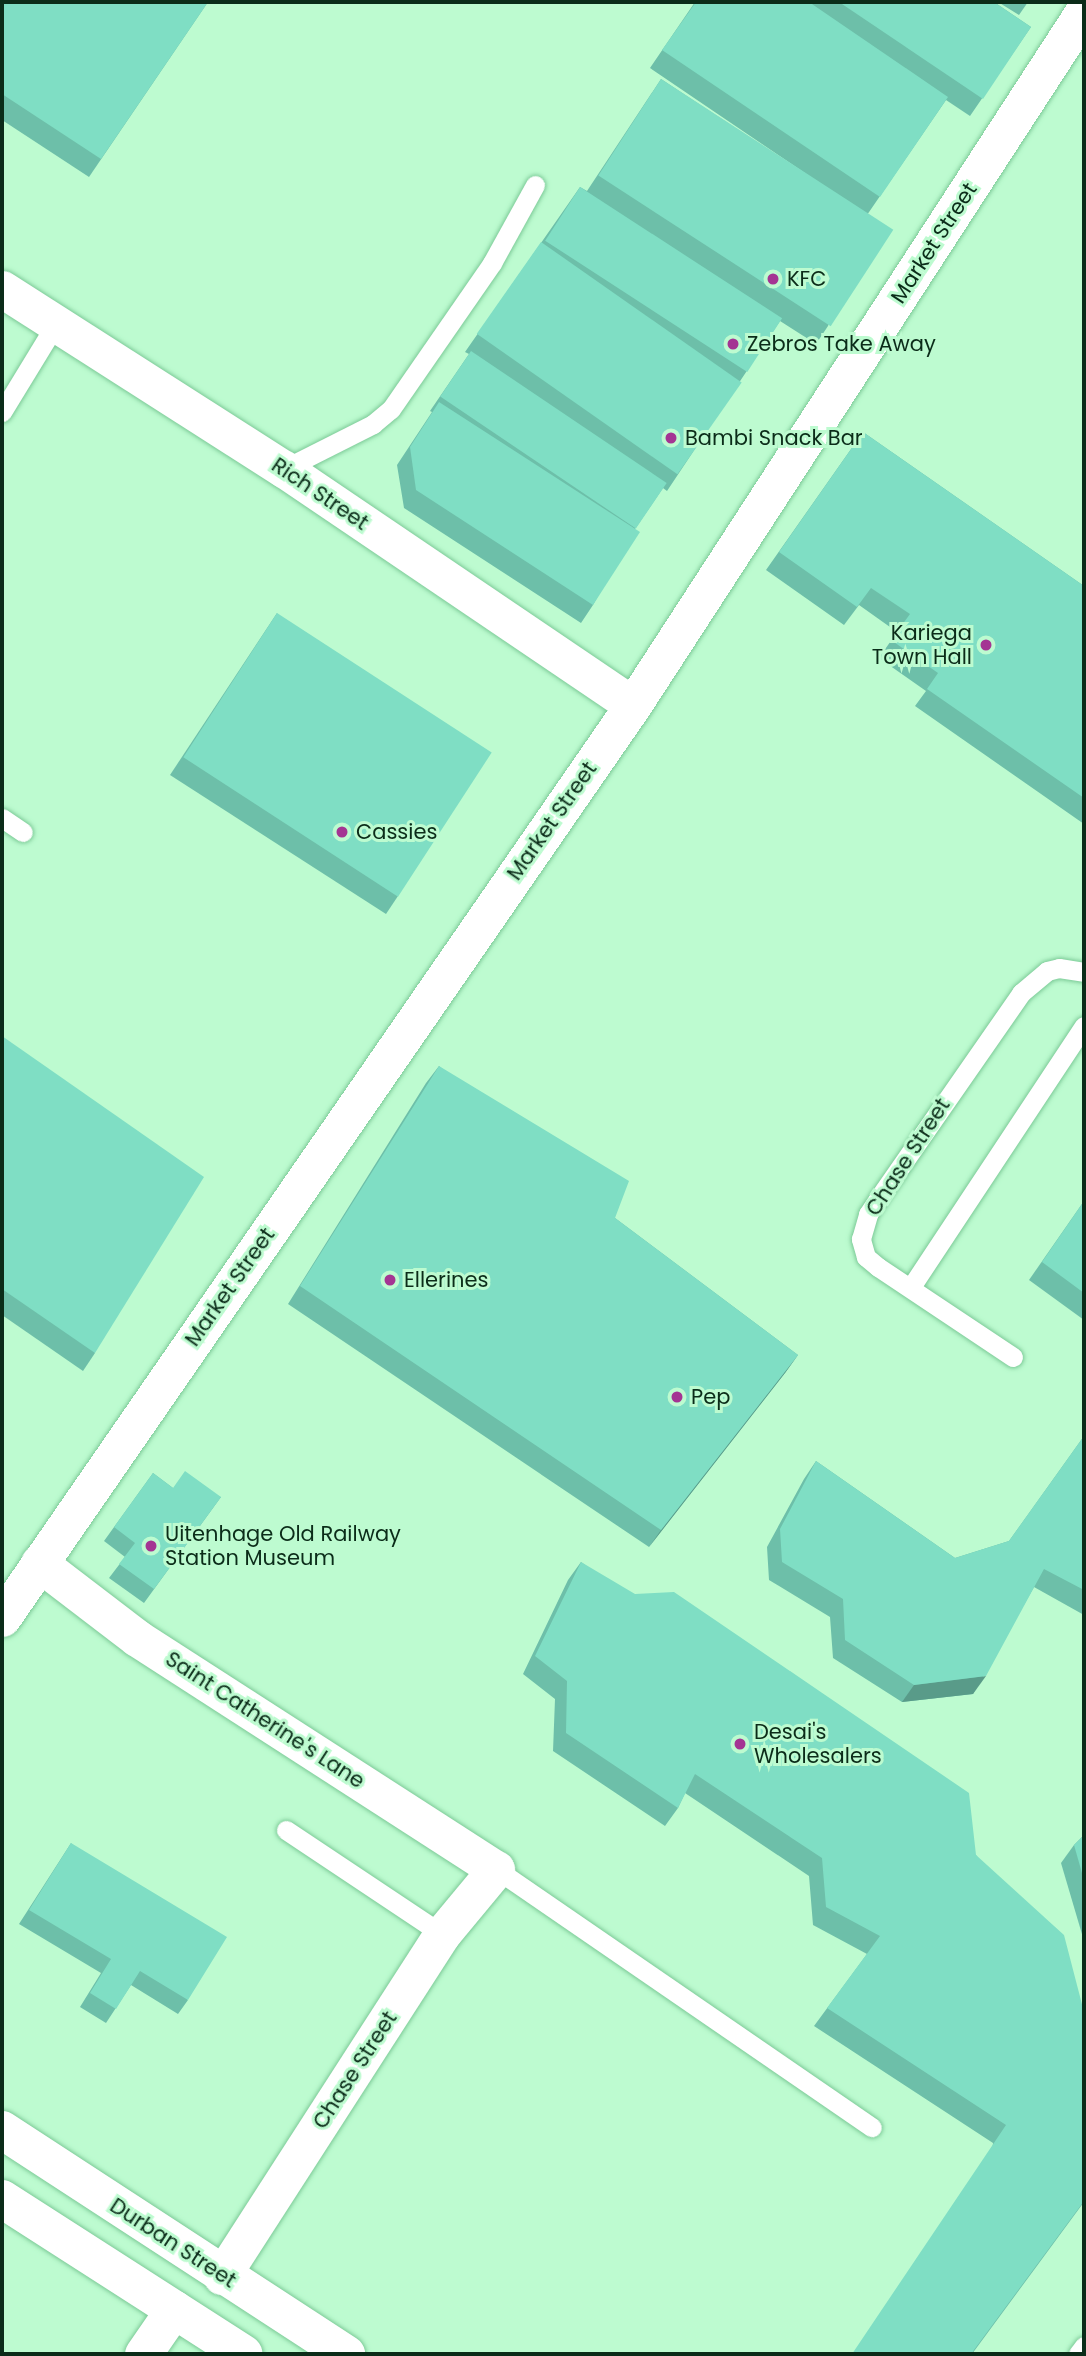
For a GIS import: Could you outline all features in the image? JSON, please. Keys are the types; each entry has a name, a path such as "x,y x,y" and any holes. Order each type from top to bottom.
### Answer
{"street":[{"name":"Market Street","path":"2,1618 634,705 1084,11"},
{"name":"Rich Street","path":"2,289 57,321 284,469 634,705"},
{"name":"Saint Catherine's Lane","path":"39,1563 137,1638 496,1870"},
{"name":"Chase Street","path":"222,2276 442,1934 496,1870"},
{"name":"Durban Street","path":"2,2130 222,2276 346,2354"},
{"path":"2,2199 243,2354"},
{"path":"143,2354 174,2309"}],"lane":[{"path":"284,469 373,424 391,409 492,263 535,186"},
{"path":"2,412 57,321"},
{"path":"2,818 23,832"},
{"name":"Chase Street","path":"1013,1357 866,1257 861,1239 868,1214 933,1116 1031,982 1047,971 1059,968 1084,972"},
{"path":"911,1287 1084,1026"},
{"path":"286,1830 442,1934"},
{"path":"496,1870 872,2127"},
{"path":"1078,2354 1084,2346"}],"building":[{"path":"2,2 208,2 101,159 2,94"},
{"path":"696,2 809,2 948,97 880,197 662,50"},
{"path":"839,2 994,2 1031,27 983,99"},
{"path":"661,79 893,230 831,326 598,175"},
{"path":"580,187 782,318 747,372 545,241"},
{"path":"541,242 742,383 677,474 477,334"},
{"path":"471,351 667,483 636,529 440,397"},
{"path":"439,402 640,532 593,605 416,490 410,447"},
{"name":"Kariega Town Hall","path":"863,432 1084,586 1084,798 927,689 938,673 891,640 910,614 871,588 857,607 779,552"},
{"path":"277,613 492,752 398,897 183,757"},
{"path":"2,1036 204,1177 95,1353 2,1289"},
{"path":"439,1066 629,1181 615,1218 798,1355 661,1530 300,1286"},
{"path":"1084,1201 1084,1293 1042,1262"},
{"path":"1084,1436 1084,1590 1044,1569 986,1676 914,1685 845,1640 843,1599 782,1562 780,1529 816,1461 955,1558 1009,1541"},
{"path":"185,1471 221,1497 154,1589 119,1564 135,1543 114,1527 153,1473 173,1488"},
{"path":"581,1562 635,1594 674,1592 969,1793 976,1855 1064,1935 1084,2012 1084,2201 971,2354 852,2354 1006,2125 827,2008 880,1936 826,1907 822,1858 695,1774 678,1808 566,1733 567,1681 535,1656"},
{"path":"1084,1835 1084,1880 1074,1845"},
{"path":"71,1843 227,1937 188,2000 140,1971 116,2009 90,1993 111,1959 29,1910"}],"place":[{"name":"KFC","path":"773,279"},
{"name":"Zebros Take Away","path":"733,344"},
{"name":"Bambi Snack Bar","path":"671,438"},
{"name":"Kariega Town Hall","path":"986,645"},
{"name":"Cassies","path":"342,832"},
{"name":"Ellerines","path":"390,1280"},
{"name":"Pep","path":"677,1397"},
{"name":"Uitenhage Old Railway Station Museum","path":"151,1546"},
{"name":"Desai's Wholesalers","path":"740,1744"}]}
